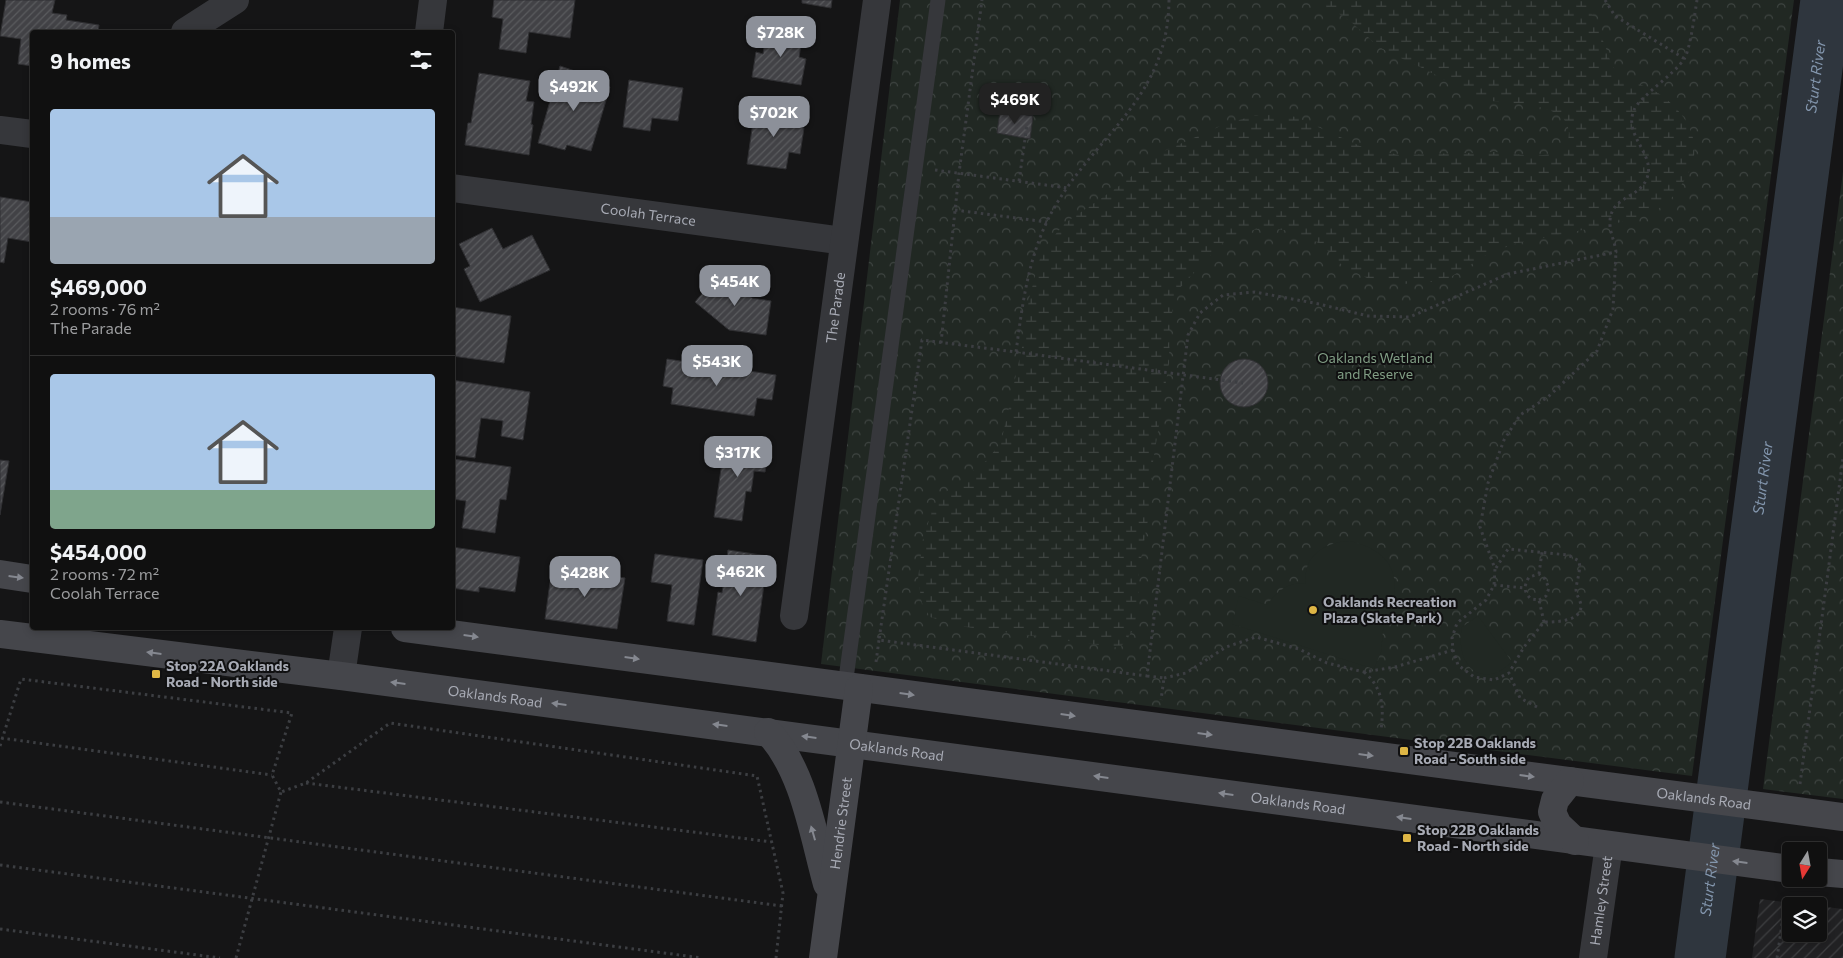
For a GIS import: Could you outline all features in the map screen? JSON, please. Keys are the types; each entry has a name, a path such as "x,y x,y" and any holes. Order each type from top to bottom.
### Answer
{"main road":[{"path":"0,574 30,579"},
{"name":"Oaklands Road","path":"421,630 1655,792 1798,801 1843,816"},
{"name":"Oaklands Road","path":"0,634 342,676 1609,845 1782,875"},
{"name":"Hendrie Street","path":"823,958 850,743 852,687"},
{"path":"768,732 787,755 796,774 831,897"},
{"path":"1570,781 1555,800 1552,812 1558,825 1575,841"},
{"path":"1828,873 1843,874"}],"street":[{"path":"188,30 235,0"},
{"path":"429,30 433,0"},
{"name":"The Parade","path":"794,616 877,0"},
{"path":"0,130 30,134"},
{"name":"Coolah Terrace","path":"455,188 844,242"},
{"path":"342,676 348,630"},
{"name":"Hamley Street","path":"1593,958 1609,845"}],"lane":[{"path":"852,687 915,167 938,0"}],"path":[{"path":"941,343 959,173 982,0"},
{"path":"1016,352 1029,272 1038,238 1069,188 1132,108 1153,73 1163,43 1169,15 1169,0"},
{"path":"1605,0 1615,16 1685,59"},
{"path":"1495,569 1508,549 1568,555 1579,561 1580,568 1576,589 1581,605 1570,620 1544,622 1524,647 1509,673 1494,680 1474,677 1458,665 1453,650 1452,638 1458,623 1486,600 1494,585 1495,569 1480,527 1488,483 1504,440 1520,415 1548,397 1597,351 1613,309 1616,252 1610,226 1612,211 1622,199 1638,192 1647,179 1649,164 1636,139 1632,123 1634,110 1685,59 1697,0"},
{"path":"1019,182 1027,125"},
{"path":"915,167 1069,188"},
{"path":"955,210 1047,222"},
{"path":"1147,676 1182,375 1188,335 1200,312 1223,295 1255,292 1319,304 1368,316 1410,317 1508,274 1616,252"},
{"path":"1243,383 922,340 879,640 1164,678 1186,673 1226,647 1256,637 1300,649 1327,663 1364,672 1395,667 1453,650"},
{"path":"1798,801 1843,458"},
{"path":"1539,574 1542,552"},
{"path":"1539,574 1545,579 1549,588 1546,596 1539,600 1531,599 1526,594 1525,588 1529,577 1539,574"},
{"path":"1494,585 1525,588"},
{"path":"1539,600 1544,622"},
{"path":"1364,672 1373,680 1382,697 1383,711 1378,756"},
{"path":"1509,673 1520,698 1537,707"},
{"path":"1157,727 1164,678"},
{"path":"0,746 21,680 292,713 272,775 281,792 236,958"},
{"path":"281,792 306,783 390,723 757,776 783,893 776,958"},
{"path":"1,738 272,775"},
{"path":"306,783 772,842"},
{"path":"0,802 782,906"},
{"path":"0,865 702,958"},
{"path":"1777,958 1787,888"},
{"path":"0,929 220,958"}],"shaded area":[{"path":"1760,899 1782,902 1782,942 1827,942 1827,907 1843,909 1843,958 1752,958"}],"green space":[{"name":"Oaklands Wetland and Reserve","path":"900,0 1794,0 1692,776 821,664"},
{"path":"1302,0 1583,0 1594,18 1610,61 1615,69 1624,77 1653,90 1668,101 1677,109 1690,129 1694,140 1694,152 1687,176 1672,198 1660,208 1645,216 1514,244 1486,255 1444,281 1403,284 1369,279 1343,266 1321,244 1290,231 1264,227 1235,235 1220,245 1177,291 1170,322 1169,363 1153,462 1149,514 1139,570 1139,596 1134,629 1120,648 959,626 930,617 922,603 918,579 923,538 932,512 947,491 986,461 1001,443 1023,343 1029,299 1042,251 1065,223 1119,186 1162,152 1225,124 1253,116 1277,114 1296,117 1360,146 1399,155 1496,152 1533,156 1553,154 1565,149 1569,132 1565,120 1554,112 1539,107 1489,101 1471,96 1434,74 1383,49 1340,14 1318,4"},
{"path":"1843,172 1843,799 1763,789"},
{"name":"Oaklands Recreation Plaza (Skate Park)","path":"1350,541 1370,548 1385,559 1390,566 1395,584 1393,603 1390,612 1384,620 1381,652 1374,669 1232,624 1239,596 1267,605 1284,588 1294,584 1306,584 1308,566 1317,552 1332,544"},
{"path":"1478,616 1512,662 1495,673 1485,674 1470,668 1463,653 1461,645 1462,627"}],"building":[{"path":"6,0 55,0 52,13 67,15 66,20 99,25 98,30 30,30 30,66 18,64 21,39 0,36"},
{"path":"494,0 575,0 570,38 529,32 526,53 499,49 503,19 492,17"},
{"path":"802,0 832,0 831,8 802,3"},
{"path":"767,27 803,33 799,57 806,59 801,85 752,77 756,52 763,54"},
{"path":"560,66 578,72 576,77 610,87 591,151 567,145 565,150 538,143"},
{"path":"479,73 530,81 526,101 534,102 529,155 465,145 468,123 471,123"},
{"path":"629,80 683,88 678,121 652,118 650,131 623,127"},
{"path":"755,108 800,115 798,127 804,128 800,154 789,152 786,169 747,164"},
{"path":"1000,111 1033,116 1030,139 997,133"},
{"path":"0,197 30,202 30,242 8,238 4,263 0,262"},
{"path":"492,228 503,249 532,235 550,270 480,302 464,269 470,266 459,244"},
{"path":"720,272 752,298 771,301 766,335 729,330 695,302"},
{"path":"455,307 511,316 504,363 455,356"},
{"path":"667,359 776,375 772,400 757,398 754,416 671,404 673,388 663,386"},
{"path":"1244,359 1253,361 1261,366 1266,374 1268,383 1266,392 1261,400 1253,405 1244,407 1235,405 1227,400 1222,392 1220,383 1222,374 1227,366 1235,361"},
{"path":"455,380 530,392 523,440 501,436 503,421 481,418 475,458 455,455"},
{"path":"725,442 769,449 765,472 754,471 751,492 746,491 742,521 714,517"},
{"path":"455,459 511,467 506,500 500,499 495,533 462,528 466,501 455,499"},
{"path":"0,460 9,461 0,515"},
{"path":"455,547 520,557 515,592 479,587 479,592 455,588"},
{"path":"728,550 768,556 756,642 712,635 718,592 722,593"},
{"path":"655,554 703,560 694,625 667,621 672,585 651,582"},
{"path":"552,568 625,578 617,629 545,619"}],"waterway":[{"name":"Sturt River","path":"1700,958 1826,0"}],"place":[{"name":"Oaklands Recreation Plaza (Skate Park)","path":"1313,610"},
{"name":"Stop 22A Oaklands Road - North side","path":"156,674"},
{"name":"Stop 22B Oaklands Road - South side","path":"1404,751"},
{"name":"Stop 22B Oaklands Road - North side","path":"1407,838"}]}
